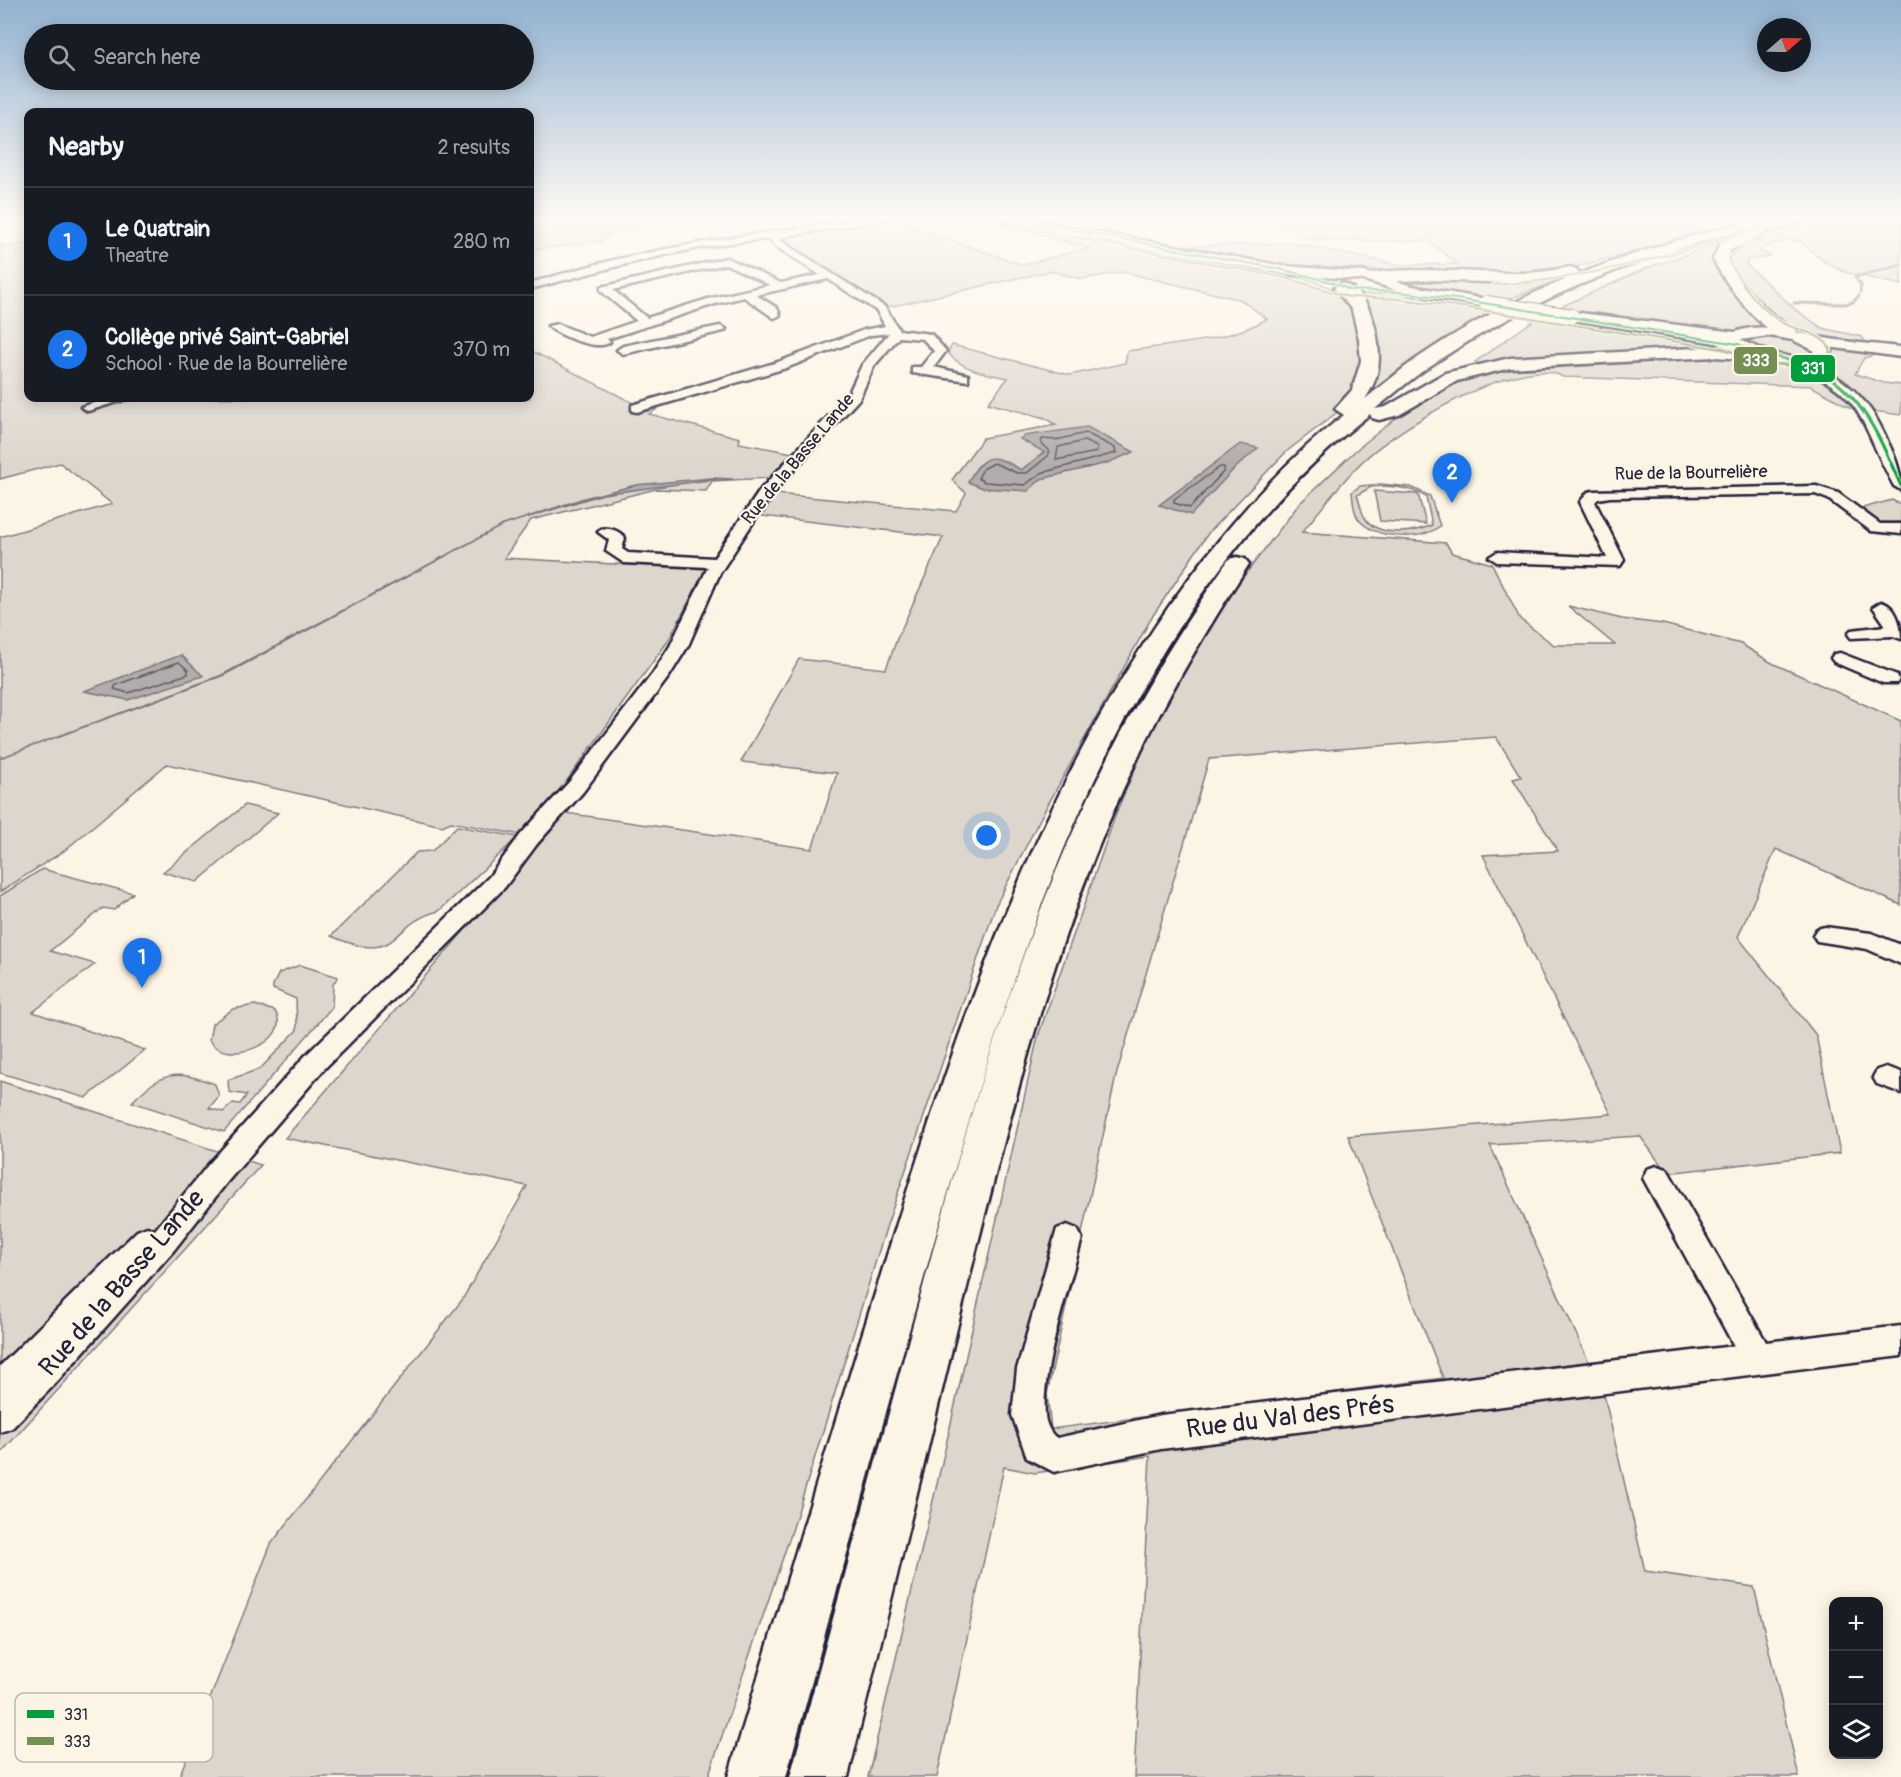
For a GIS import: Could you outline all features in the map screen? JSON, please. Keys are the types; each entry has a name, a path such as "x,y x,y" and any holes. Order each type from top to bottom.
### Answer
{"highway":[{"path":"1320,441 1318,433 1362,391 1372,362 1371,349 1358,302"},
{"path":"757,1777 935,1164 1002,962 1044,856 1088,759 1126,688 1160,635 1231,536 1264,498 1320,441 1383,390 1463,337 1531,302"},
{"path":"819,1777 985,1141 1042,956 1074,867 1140,722 1173,661 1215,594 1255,540 1300,487 1377,414 1463,352 1555,302"},
{"path":"1752,302 1767,319 1790,335"},
{"path":"1377,414 1392,411 1421,392 1451,377 1510,363 1714,352 1776,358"}],"main road":[{"path":"1478,302 1737,340 1776,358 1820,357 1844,352 1897,351"},
{"path":"1737,340 1758,332 1897,351"},
{"path":"1808,340 1822,348 1824,352 1820,357"}],"street":[{"path":"623,302 649,321 664,326 641,331 629,326"},
{"path":"592,340 629,326 714,302"},
{"path":"760,302 773,310 774,315"},
{"path":"870,302 881,309 894,330"},
{"path":"554,326 586,340 623,350 641,358"},
{"path":"623,350 720,329"},
{"path":"637,408 798,360 868,332 894,330 927,336 940,351 921,370 964,378"},
{"name":"Rue de la Basse Lande","path":"0,1416 104,1308 164,1241 218,1173 315,1062 390,985 415,964 497,882 529,839 576,787 661,675 679,646 718,563 766,492 854,396 867,365 894,330"},
{"path":"1820,357 1836,381 1865,409 1901,486"},
{"path":"1776,358 1813,368 1836,381"},
{"path":"88,407 108,402"},
{"name":"Rue de la Bourrelière","path":"1497,557 1614,563 1616,560 1587,501 1593,495 1610,493 1821,491 1833,496 1870,525 1885,530 1901,529"},
{"path":"606,532 617,538 614,552 624,558 718,563"},
{"path":"1881,607 1898,627"},
{"path":"1857,634 1898,627"},
{"path":"1840,658 1895,683 1901,664"},
{"path":"1825,935 1871,941 1901,955"},
{"name":"Rue de la Basse Lande","path":"0,1388 125,1261 218,1173"},
{"path":"1657,1178 1758,1359"},
{"name":"Rue du Val des Prés","path":"1067,1238 1033,1369 1028,1415 1039,1446 1054,1455 1161,1432 1436,1400 1610,1376 1901,1341"}],"shaded area":[{"path":"0,302 24,302 24,402 534,402 534,352 633,403 656,410 649,414 740,438 739,443 793,453 769,478 712,481 706,491 656,489 531,520 504,558 706,569 668,641 555,797 521,835 451,822 442,826 167,764 64,851 0,892 0,537 112,504 60,463 0,479"},
{"path":"881,302 912,302 889,307"},
{"path":"1244,302 1456,302 1503,309 1424,353 1368,395 1339,411 1286,452 1209,532 1152,617 1041,817 996,905 887,1225 791,1534 708,1777 179,1777 185,1762 213,1762 212,1693 271,1544 462,1300 527,1186 285,1138 566,813 812,849 837,773 741,762 799,659 886,669 943,537 762,516 776,494 956,511 966,493 952,480 983,438 1056,425 1045,418 988,403 1008,378 960,364 948,353 952,345 1070,375 1125,363 1127,351 1181,344 1235,333 1267,319"},
{"path":"1571,302 1787,302 1822,328 1862,337 1875,355 1864,358 1855,374 1884,383 1901,385 1901,415 1851,408 1811,386 1563,377 1544,372 1519,375 1490,384 1460,398 1403,430 1364,460 1347,477 1302,532 1446,543 1452,553 1492,564 1520,619 1554,645 1615,645 1568,606 1622,619 1663,624 1741,644 1772,663 1901,721 1901,905 1776,849 1738,937 1816,1035 1840,1153 1667,1173 1640,1136 1490,1145 1604,1395 1645,1571 1754,1587 1799,1777 1134,1777 1150,1456 1035,1473 1004,1467 937,1777 868,1777 944,1454 1038,1036 1118,808 1161,710 1228,597 1299,504 1356,450 1406,410 1447,383 1489,369 1475,362 1540,316","holes":["1496,737 1521,777 1513,779 1558,851 1483,855 1611,1114 1348,1136 1443,1378 1051,1429 1047,1394 1116,1076 1209,759"]},
{"path":"1380,484 1411,487 1430,496 1440,526 1432,531 1412,536 1390,535 1370,528 1359,520 1354,509 1352,492 1360,486","holes":["1371,487 1406,489 1426,497 1432,525 1406,532 1378,529 1365,518 1357,495"]},
{"path":"1374,491 1418,494 1426,524 1380,521"},
{"path":"1892,500 1901,505 1901,522 1879,522 1860,512 1859,509"},
{"path":"245,805 278,813 197,882 163,872"},
{"path":"457,826 518,837 439,911 422,917 383,945 371,947 331,936 417,852 432,851"},
{"path":"42,869 133,893 114,910 103,908 50,951 95,964 33,1012 145,1050 86,1098 0,1073 0,896"},
{"path":"300,965 338,977 333,984 332,1007 224,1132 132,1102 152,1084 170,1076 179,1075 215,1084 219,1096 209,1108 223,1112 233,1103 240,1104 247,1095 229,1092 228,1080 260,1069 297,1030 296,999 273,989 273,985 279,973"},
{"path":"255,1005 275,1011 278,1022 275,1033 267,1041 255,1048 229,1052 217,1048 209,1040 212,1024 233,1009"},
{"path":"0,1081 261,1165 0,1454"}],"water":[{"path":"1087,427 1134,452 1107,463 1041,479 1028,491 983,488 968,482 979,465 990,458 1003,460 1021,470 1044,452 1020,439 1024,436"},
{"path":"1240,444 1258,448 1232,471 1191,515 1159,505"},
{"path":"712,478 733,479 716,479 603,494 515,521 584,498 636,485"},
{"path":"501,526 224,675 0,758 222,675"},
{"path":"181,655 203,676 128,700 84,691"}],"waterway":[{"path":"1794,303 1845,304 1853,302"}],"transit line":[{"name":"333","path":"1422,302 1649,335 1735,351 1750,359 1782,366 1822,364 1830,354 1830,347 1826,343 1783,323 1758,302"},
{"name":"331","path":"1476,302 1738,344 1812,368 1845,388 1857,402 1877,434 1901,486"}],"place":[{"name":"Collège privé Saint-Gabriel","path":"1452,503"},
{"name":"Le Quatrain","path":"142,988"}]}
